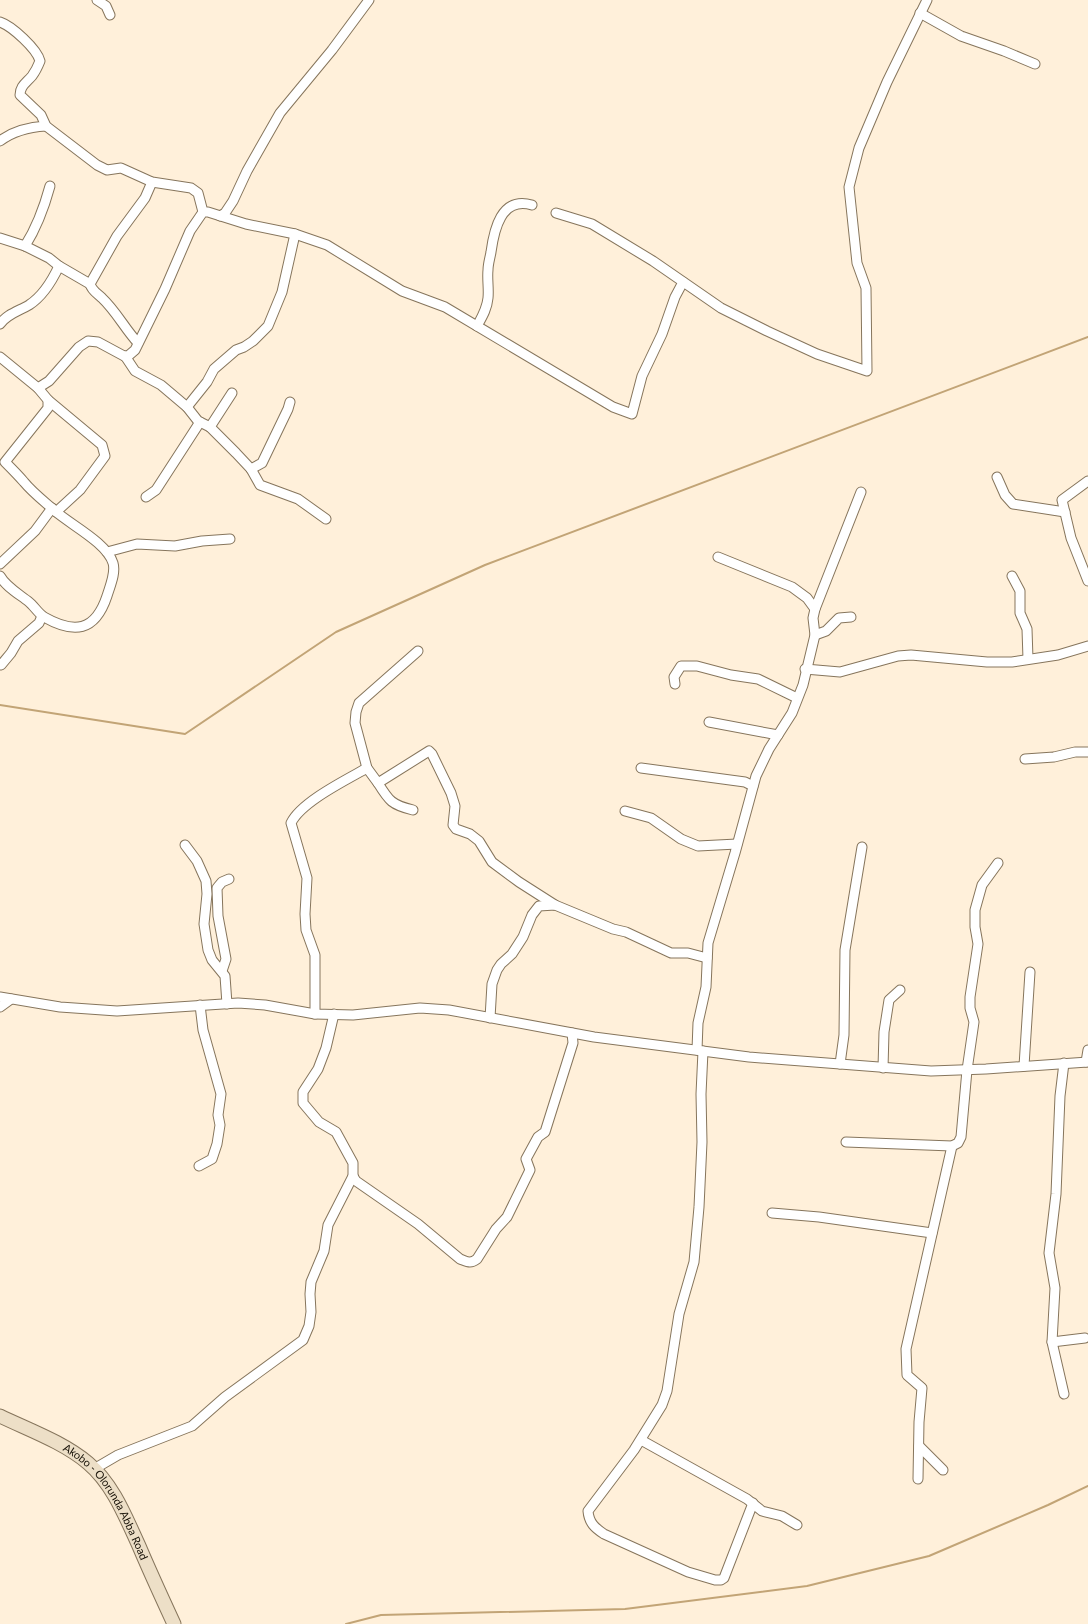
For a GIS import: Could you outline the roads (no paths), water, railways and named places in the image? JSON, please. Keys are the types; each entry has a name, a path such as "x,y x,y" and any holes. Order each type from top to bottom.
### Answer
{"main road":[{"name":"Akobo - Olorunda Abba Road","path":"0,1416 64,1446 94,1469 110,1489 126,1518 174,1624"}],"street":[{"path":"97,0 106,6 110,15"},
{"path":"220,216 228,210 247,171 280,113 332,50 369,0"},
{"path":"556,213 592,224 653,261 721,308 767,332 817,354 867,371 866,288 857,263 849,187 859,148 887,82 927,0"},
{"path":"920,13 961,36 1035,64"},
{"path":"0,22 19,34 39,56 40,61 32,76 24,83 20,90 20,95 41,115 46,126 97,165 107,170 120,168 152,182 191,188 198,193 202,212 190,231 165,289 135,350 125,356 119,355 98,342 88,341 79,347 49,381 38,388"},
{"path":"0,141 19,131 33,127 46,126"},
{"path":"90,284 117,236 145,198 152,182"},
{"path":"25,246 34,233 50,186"},
{"path":"477,326 486,311 488,270 496,227 510,206 522,202 532,205"},
{"path":"202,212 208,212 246,224 295,234 327,245 402,291 445,307 613,407 632,414 642,376 662,334 683,282"},
{"path":"187,407 207,382 214,369 236,350 253,341 268,326 282,292 295,234"},
{"path":"0,238 25,246 49,258 59,266 90,284 91,289 103,299 138,343"},
{"path":"0,324 9,316 30,305 39,297 55,277 59,266"},
{"path":"125,356 135,371 161,384 187,407 200,422 210,427 250,469 260,485 298,499 326,519"},
{"path":"0,358 38,388 48,400 102,445 105,456 80,490 54,510 35,532 0,564"},
{"path":"210,427 232,393"},
{"path":"0,576 4,583 35,607 42,616 69,628 77,628 86,625 96,617 106,600 113,579 114,564 107,552 79,528 54,510 3,461 48,408 48,400"},
{"path":"250,469 262,463 288,410 290,402"},
{"path":"146,497 156,490 200,422"},
{"path":"997,477 1005,495 1013,504 1065,512"},
{"path":"1088,481 1062,500 1070,538 1088,580"},
{"path":"753,1503 724,1578 721,1580 715,1580 688,1572 604,1534 590,1522 588,1511 641,1440 662,1405 667,1391 679,1314 694,1262 699,1206 701,1157 701,1094 698,1023 706,987 708,943 756,776 778,735 792,713 803,685 805,670 815,635 813,618 815,609 861,492"},
{"path":"107,552 138,544 175,546 202,541 230,539"},
{"path":"718,557 792,587 807,598 815,609"},
{"path":"1012,576 1020,591 1020,613 1027,629 1028,659"},
{"path":"1,665 12,653 18,641 39,623 42,616"},
{"path":"815,635 826,631 839,618 851,616"},
{"path":"805,670 840,672 898,656 911,655 987,662 1012,662 1058,655 1088,646"},
{"path":"413,810 394,804 367,768 355,723 359,703 418,651"},
{"path":"675,684 674,677 681,666 698,666 758,680 797,698"},
{"path":"709,722 778,735"},
{"path":"378,784 428,751 432,754 451,793 455,806 453,825 456,829 470,834 479,841 492,862 554,905 613,929 626,932 671,953 688,953 707,958"},
{"path":"1025,759 1054,757 1075,752 1088,752"},
{"path":"315,1014 315,955 306,930 305,914 307,878 291,823 296,815 316,799 367,768"},
{"path":"641,768 745,782 753,786"},
{"path":"625,811 651,818 681,839 698,846 737,844"},
{"path":"186,845 197,861 206,882 207,894 204,924 208,950 212,960 222,970 225,976 227,1004"},
{"path":"840,1064 844,1035 845,950 862,847"},
{"path":"846,1142 952,1146 958,1143 962,1137 967,1070 974,1022 970,1008 970,997 978,944 975,927 976,910 982,885 998,863"},
{"path":"222,970 226,959 218,916 217,888 222,882 229,879"},
{"path":"490,1018 492,984 501,964 512,954 523,937 535,911 539,906 554,905"},
{"path":"1024,1066 1030,972"},
{"path":"883,1068 884,1032 889,1000 900,990"},
{"path":"0,997 60,1007 117,1011 227,1004 265,1005 315,1014 353,1015 420,1008 449,1010 572,1033 749,1057 931,1071 1087,1062 1088,1050"},
{"path":"0,1007 11,998"},
{"path":"198,1166 212,1160 217,1144 220,1125 218,1115 221,1094 205,1036 200,1005"},
{"path":"94,1469 118,1456 192,1426 225,1397 303,1340 309,1326 311,1312 311,1282 324,1251 328,1225 353,1176 353,1163 336,1132 319,1122 303,1103 303,1092 318,1069 326,1048 334,1014"},
{"path":"353,1176 356,1181 418,1224 460,1259 468,1263 477,1259 496,1229 507,1217 530,1170 526,1159 538,1137 544,1132 574,1043 572,1033"},
{"path":"1064,1063 1060,1096 1056,1194 1049,1254 1055,1288 1052,1342 1064,1394"},
{"path":"918,1478 922,1388 907,1375 906,1349 952,1146"},
{"path":"772,1213 819,1217 932,1233"},
{"path":"1052,1342 1085,1338"},
{"path":"641,1440 753,1503 762,1511 782,1516 797,1525"},
{"path":"919,1446 943,1470"}],"waterway":[{"path":"0,705 185,734 336,632 485,565 1088,337"},
{"path":"346,1624 381,1615 625,1609 807,1586 929,1556 1048,1505 1088,1486"}]}
